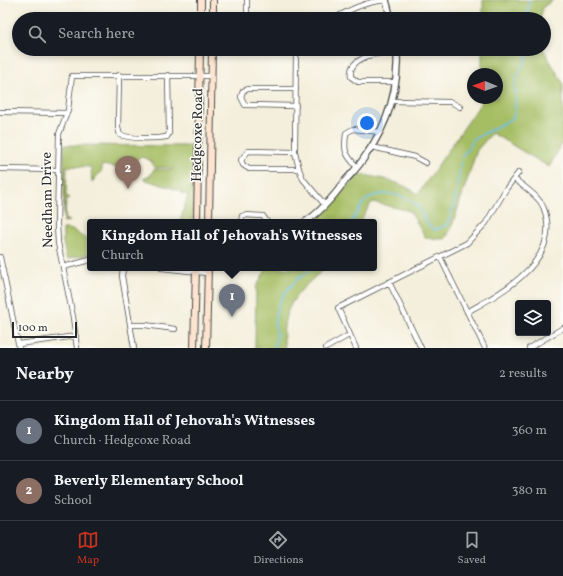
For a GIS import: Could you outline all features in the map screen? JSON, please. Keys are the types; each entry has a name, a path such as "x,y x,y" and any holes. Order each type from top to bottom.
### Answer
{"main road":[{"path":"201,0 201,12"},
{"path":"213,0 213,12"},
{"name":"Hedgcoxe Road","path":"197,219 200,56"},
{"name":"Hedgcoxe Road","path":"209,219 212,56"},
{"path":"194,348 196,271"},
{"path":"206,348 208,271"}],"street":[{"path":"247,0 247,12"},
{"path":"345,12 368,2 386,0 389,12"},
{"path":"296,56 295,152 299,169 309,188 325,205"},
{"path":"368,56 352,65 350,69 351,77 354,81 396,82"},
{"path":"309,219 325,205 372,147 380,132 392,101 396,82 397,56"},
{"path":"168,75 170,122 167,137 128,137 120,135 118,128 119,75 168,75 212,76"},
{"name":"Needham Drive","path":"77,348 58,243 59,134 67,113 72,76 119,75"},
{"path":"296,89 248,89 243,92 241,97 245,106 296,106"},
{"path":"392,101 451,102 460,107"},
{"path":"0,112 67,113"},
{"path":"357,167 345,154 346,132 353,129 380,132"},
{"path":"372,147 415,157 426,163"},
{"path":"295,152 248,151 241,160 243,165 249,169 299,169"},
{"path":"0,169 58,170"},
{"path":"356,348 338,308 467,243 486,223 506,189 519,172"},
{"path":"467,312 495,298 538,261 548,239 546,218 539,199 514,179"},
{"path":"242,219 242,216 246,215 263,216 265,219"},
{"path":"0,257 19,346 76,336"},
{"path":"440,257 484,348"},
{"path":"63,267 87,261"},
{"path":"123,271 122,276 132,325 134,348"},
{"path":"389,282 421,348"},
{"path":"132,325 146,324 176,329"},
{"path":"529,348 563,328"},
{"path":"326,348 349,335"}],"green space":[{"path":"483,0 553,0 543,7 542,12 483,12"},
{"path":"482,56 547,56 563,83 563,142 549,167 492,133 477,150 451,229 445,239 426,238 410,211 372,202 362,219 318,219 359,174 397,183 418,194 480,104 503,104 503,68 482,68"},
{"path":"64,145 195,146 193,219 181,219 188,195 181,193 182,191 143,179 150,176 154,169 172,170 172,168 154,167 150,160 142,157 137,159 130,167 126,169 102,165 102,170 92,182 91,167 67,166 66,196 69,198 66,199 65,220 69,221 64,222"},
{"path":"63,229 75,231 87,238 87,255 67,259 63,243"},
{"path":"265,271 322,271 307,284 292,302 285,323 285,348 255,348 256,287"}],"waterway":[{"path":"528,12 529,0"},
{"path":"353,219 365,201 371,197 392,194 406,198 417,206 420,209 425,221 435,230 447,225 454,205 462,157 474,139 513,118 516,81 527,56"},
{"path":"274,348 277,335 275,322 276,312 282,297 299,278 309,271"}],"place":[{"name":"Beverly Elementary School","path":"128,189"},
{"name":"Kingdom Hall of Jehovah's Witnesses","path":"232,317"}]}
